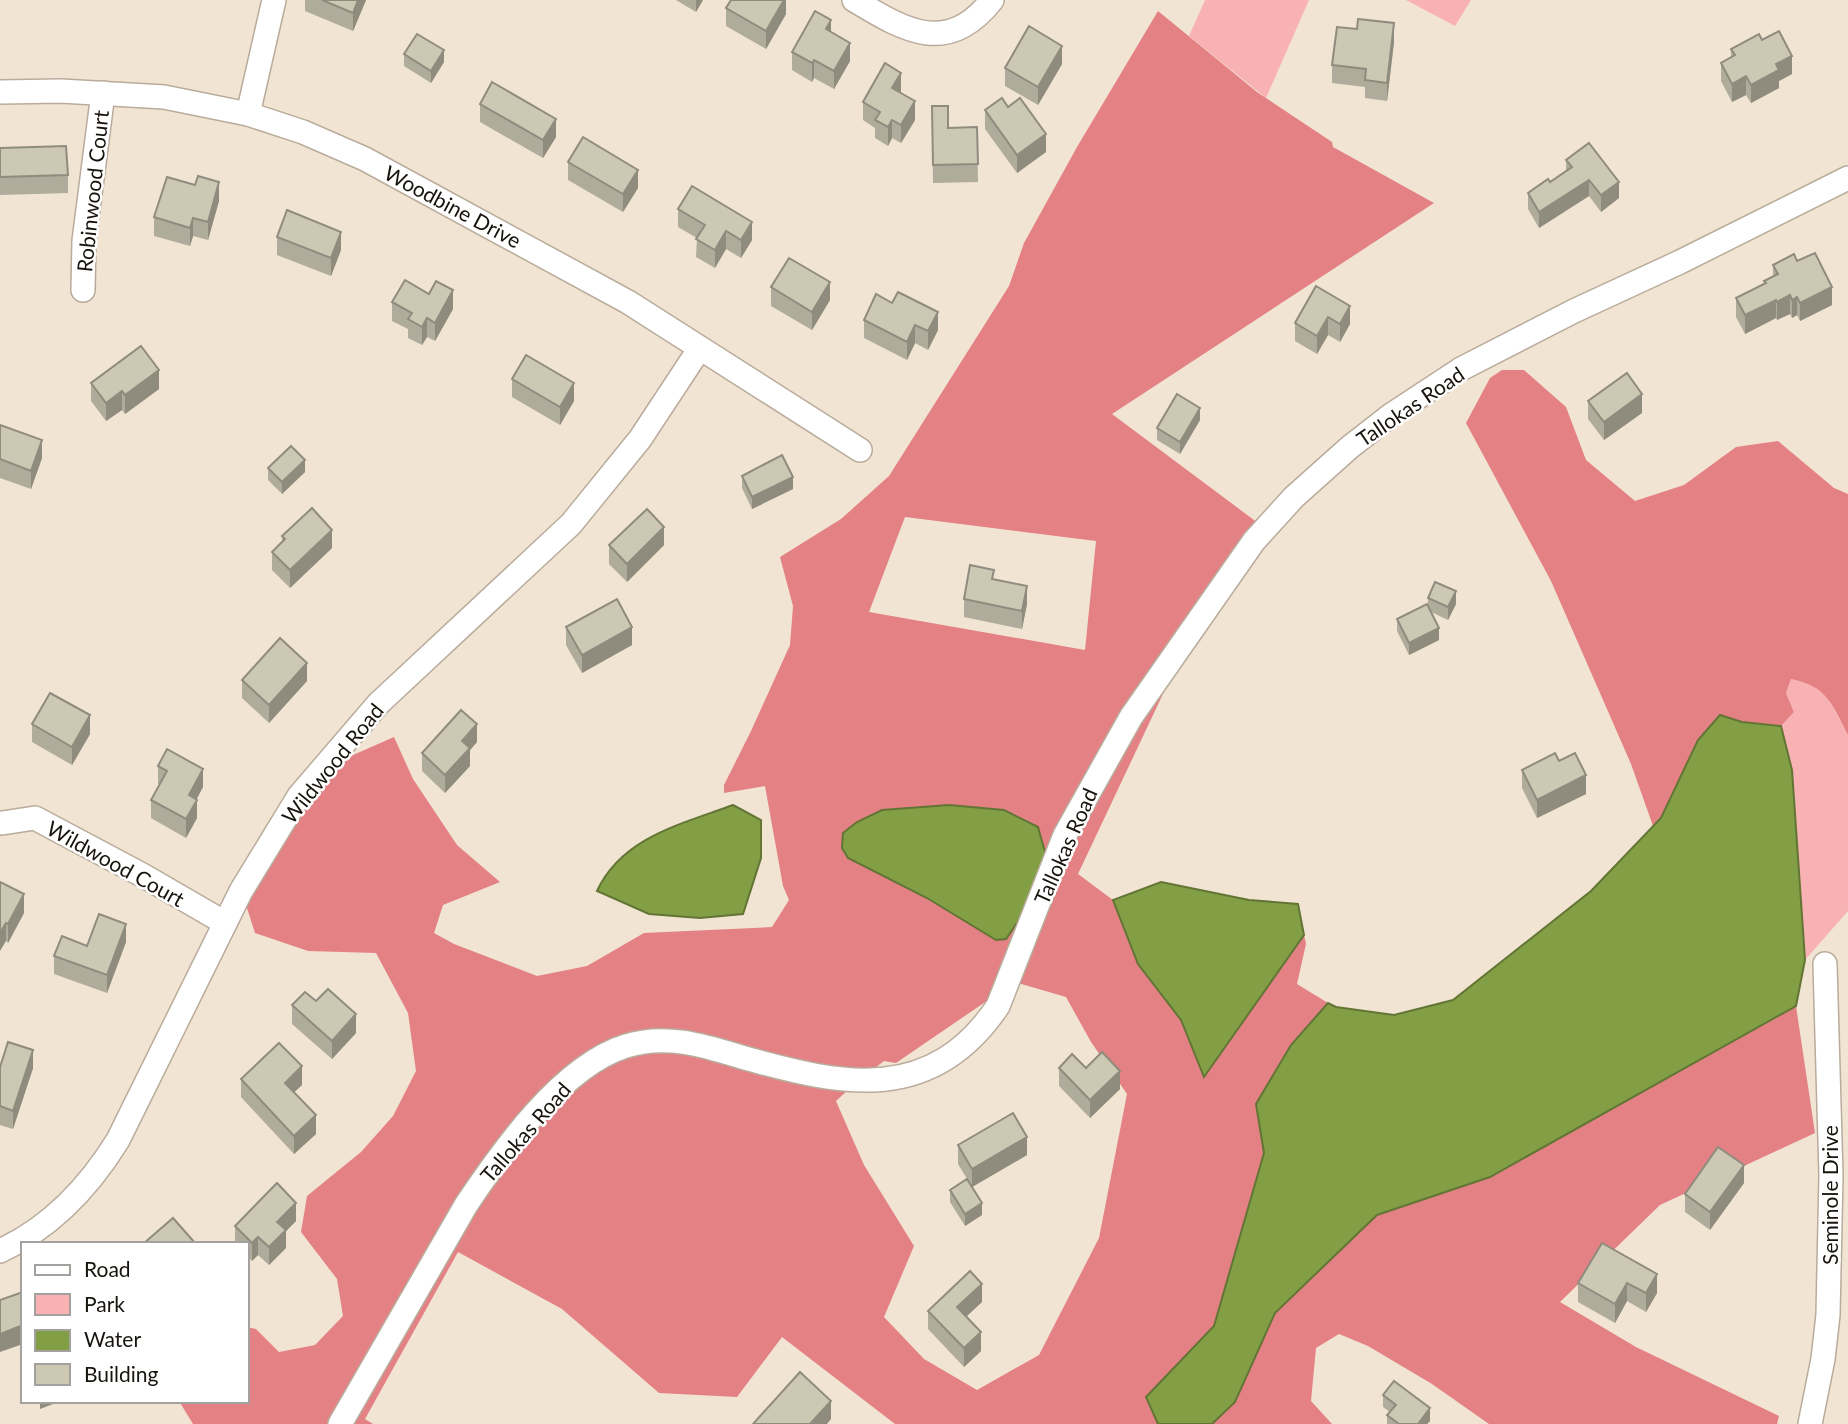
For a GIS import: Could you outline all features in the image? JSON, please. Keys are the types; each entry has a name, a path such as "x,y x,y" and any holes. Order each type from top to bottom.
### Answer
{"street":[{"path":"248,114 274,0"},
{"path":"855,0 900,27 934,33 950,31 964,25 979,15 992,0"},
{"name":"Woodbine Drive","path":"0,92 103,93 164,97 248,114 303,132 365,159 628,302 860,450"},
{"name":"Robinwood Court","path":"83,290 83,251 103,93"},
{"name":"Tallokas Road","path":"340,1424 487,1173 542,1107 576,1073 606,1054 626,1046 648,1041 678,1040 763,1063 866,1082 894,1079 921,1071 962,1048 987,1023 998,1006 1065,835 1131,717 1254,541 1286,505 1350,447 1391,415 1461,369 1848,178"},
{"name":"Wildwood Road","path":"0,1251 28,1236 64,1209 101,1167 118,1140 225,923 261,856 299,796 378,704 571,524 640,439 699,348"},
{"name":"Wildwood Court","path":"2,823 35,818 225,923"},
{"name":"Seminole Drive","path":"1810,1424 1823,1359 1828,1315 1830,1176 1825,964"}],"green space":[{"path":"1205,0 1309,0 1266,98 1189,36"},
{"path":"1406,0 1471,0 1455,26"},
{"path":"1791,679 1808,682 1827,696 1848,735 1848,911 1805,960 1792,770 1781,726 1794,712 1786,693"}],"shaded area":[{"path":"1158,11 1257,92 1332,142 1333,147 1434,203 1112,414 1258,523 1047,859 1038,827 1004,810 949,805 927,898 996,940 1023,914 994,996 896,1063 884,1061 870,1072 853,1072 766,1054 705,1036 571,1067 331,1424 193,1424 180,1403 248,1403 248,1327 256,1329 279,1352 315,1345 343,1316 337,1279 301,1232 307,1196 361,1152 393,1116 416,1071 408,1013 376,953 308,951 255,933 245,902 266,863 344,759 394,737 413,779 457,845 500,882 443,905 434,933 454,944 537,976 587,966 644,933 772,927 789,900 783,886 765,786 724,793 724,785 790,645 793,606 780,557 841,519 889,476 1009,286 1024,243 1077,147","holes":["905,517 1096,541 1085,650 869,612"]},
{"path":"1502,370 1524,370 1566,407 1586,460 1635,501 1684,485 1736,447 1778,441 1834,488 1848,494 1848,735 1833,706 1821,692 1813,686 1791,679 1786,693 1794,712 1781,726 1742,722 1720,715 1661,818 1653,826 1631,764 1551,581 1466,423 1490,378"},
{"path":"1170,679 1078,874 1113,900 1138,964 1181,1020 1204,1077 1304,935 1306,944 1297,984 1328,1003 1291,1045 1257,1104 1264,1153 1214,1326 1146,1397 1158,1424 895,1424 782,1337 737,1397 659,1393 562,1309 458,1252 365,1419 373,1424 350,1424 473,1209 528,1135 581,1080 628,1055 677,1049 848,1090 836,1101 864,1165 914,1246 884,1317 924,1359 977,1390 1039,1355 1099,1238 1127,1094 1091,1042 1066,997 1018,983 1073,839 1138,721"},
{"path":"1796,1006 1815,1133 1660,1205 1560,1302 1636,1347 1779,1416 1777,1424 1489,1424 1432,1384 1368,1346 1339,1334 1316,1348 1311,1401 1332,1424 1212,1424 1235,1402 1275,1313 1377,1215 1490,1177"}],"water":[{"path":"1720,715 1742,722 1781,726 1792,770 1805,960 1796,1006 1490,1177 1377,1215 1275,1313 1235,1402 1212,1424 1158,1424 1146,1397 1214,1326 1264,1153 1256,1104 1291,1045 1328,1003 1336,1007 1394,1015 1453,1000 1591,891 1661,818 1698,740"},
{"path":"733,805 761,820 761,858 743,914 700,918 649,914 597,891 622,857 638,845 674,826"},
{"path":"949,805 1004,810 1038,827 1047,859 1023,914 1006,939 996,940 927,898 848,858 842,848 843,833 857,822 882,810"},
{"path":"1161,882 1249,900 1298,904 1304,935 1204,1077 1181,1020 1138,964 1113,900"}],"building":[{"path":"322,0 358,0 353,13"},
{"path":"731,0 784,0 766,31 726,8"},
{"path":"815,11 831,20 826,29 850,43 834,71 792,52"},
{"path":"1358,19 1394,23 1387,83 1365,80 1366,69 1332,65 1337,27 1357,29"},
{"path":"1029,26 1062,46 1038,87 1005,68"},
{"path":"1779,31 1792,56 1776,64 1779,70 1751,85 1746,76 1732,84 1721,63 1735,55 1731,49 1759,34 1762,40"},
{"path":"417,34 444,50 431,71 404,54"},
{"path":"885,63 901,73 892,88 915,101 901,125 892,120 888,127 875,120 880,112 863,102"},
{"path":"492,82 556,119 543,140 480,104"},
{"path":"1002,98 1008,107 1020,98 1046,134 1017,155 985,110"},
{"path":"932,106 948,106 948,128 977,127 978,164 933,165"},
{"path":"583,137 638,170 623,194 568,162"},
{"path":"1589,143 1619,182 1601,195 1589,180 1539,212 1528,193 1572,167 1566,160"},
{"path":"66,146 68,175 0,177 0,148"},
{"path":"198,176 219,182 208,222 193,218 190,228 154,217 167,177 195,185"},
{"path":"692,186 752,222 741,240 726,231 715,250 696,239 705,225 678,209"},
{"path":"287,210 341,232 331,258 277,237"},
{"path":"1815,253 1832,287 1800,303 1797,297 1792,300 1790,295 1745,315 1736,298 1778,274 1773,265 1794,254 1797,261"},
{"path":"789,258 830,282 812,312 771,287"},
{"path":"405,280 429,294 436,281 453,290 435,323 427,318 422,327 408,319 412,313 392,302"},
{"path":"1316,286 1350,306 1340,324 1328,317 1317,336 1295,323"},
{"path":"898,292 938,312 928,331 915,325 907,342 864,320 876,294 892,303"},
{"path":"141,346 159,370 125,395 122,391 106,403 91,383"},
{"path":"526,355 574,383 560,407 512,379"},
{"path":"1627,373 1642,394 1604,422 1588,401"},
{"path":"1177,394 1200,408 1180,442 1157,428"},
{"path":"0,425 42,440 31,471 0,459"},
{"path":"291,446 305,460 282,482 268,468"},
{"path":"782,455 793,477 752,497 742,476"},
{"path":"312,508 332,530 290,570 272,552 285,539 282,536"},
{"path":"647,509 664,527 627,564 609,545"},
{"path":"970,565 994,570 992,579 1027,586 1022,611 964,599"},
{"path":"1435,582 1456,591 1448,607 1428,598"},
{"path":"617,599 632,627 582,655 566,627"},
{"path":"1427,604 1439,628 1409,643 1397,619"},
{"path":"280,638 307,663 269,705 242,680"},
{"path":"50,693 90,715 72,747 32,724"},
{"path":"461,710 477,724 462,741 470,748 445,775 422,753"},
{"path":"167,749 203,769 189,795 197,800 186,819 151,800 167,771 158,766"},
{"path":"1555,753 1559,761 1575,753 1586,775 1537,800 1522,770"},
{"path":"0,882 24,894 0,933"},
{"path":"99,914 126,924 107,975 54,956 62,936 87,946"},
{"path":"328,989 356,1014 332,1041 292,1005 305,992 316,1001"},
{"path":"8,1042 33,1050 13,1111 0,1106 0,1067"},
{"path":"279,1043 302,1066 285,1083 316,1115 294,1136 241,1079"},
{"path":"1102,1052 1120,1071 1090,1100 1059,1068 1072,1054 1086,1068"},
{"path":"1013,1113 1027,1137 972,1169 958,1145"},
{"path":"1718,1147 1744,1165 1710,1212 1685,1194"},
{"path":"967,1179 982,1203 965,1214 950,1190"},
{"path":"277,1183 296,1203 277,1222 286,1230 269,1247 258,1237 252,1243 235,1226"},
{"path":"173,1218 194,1242 145,1242"},
{"path":"1602,1243 1657,1274 1646,1293 1627,1283 1615,1304 1578,1283"},
{"path":"970,1271 982,1284 957,1307 981,1332 964,1348 928,1311"},
{"path":"21,1293 21,1326 0,1334 0,1300"},
{"path":"800,1372 831,1401 810,1424 753,1424"},
{"path":"1394,1381 1430,1408 1418,1424 1399,1424 1387,1415 1396,1405 1383,1395"}]}
